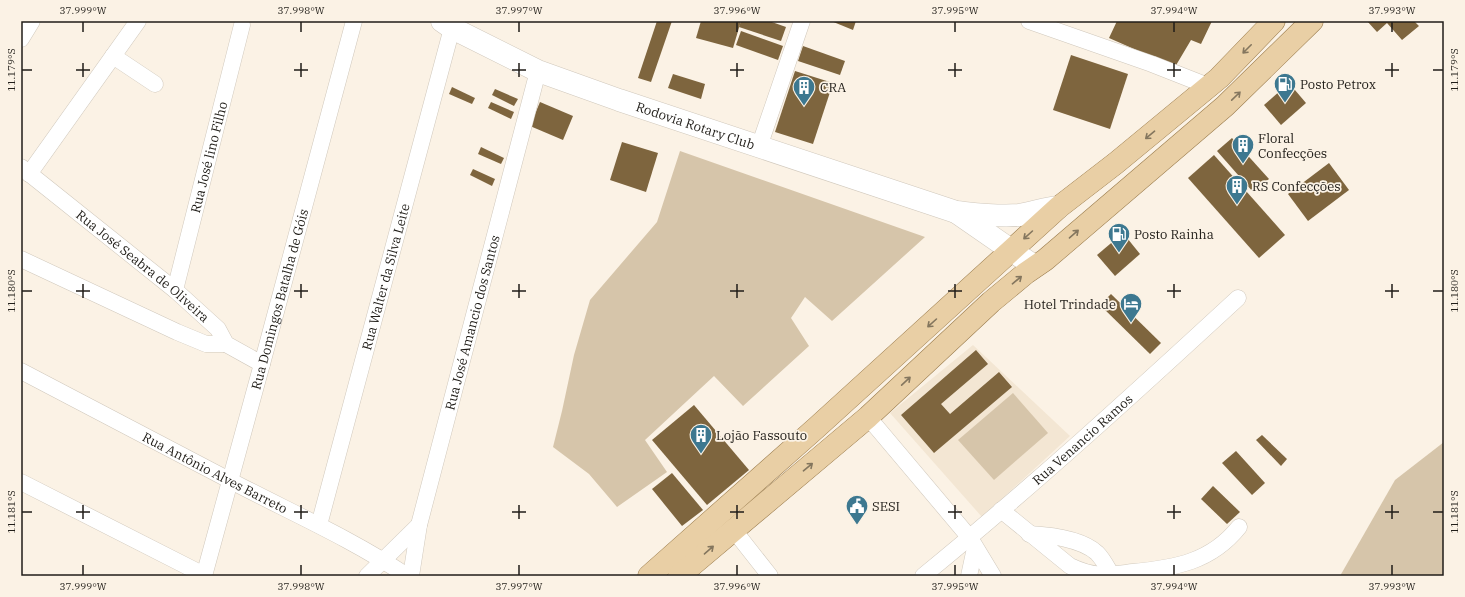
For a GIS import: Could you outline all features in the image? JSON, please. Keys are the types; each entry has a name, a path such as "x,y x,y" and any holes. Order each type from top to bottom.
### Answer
{"main road":[{"path":"649,576 816,428 1059,207 1116,163 1219,78 1274,21"},
{"path":"679,576 733,529 835,445 991,302 1034,266 1045,260 1235,96 1312,21"},
{"name":"Rodovia Rotary Club","path":"447,24 538,71 618,100 956,212"},
{"path":"1202,91 1214,114"},
{"path":"956,212 1019,215 1059,207"},
{"path":"956,212 1034,266"},
{"path":"816,428 835,445"}],"street":[{"path":"21,39 32,21"},
{"path":"25,171 138,21"},
{"name":"Rua Domingos Batalha de Góis","path":"204,575 231,481 354,21"},
{"path":"759,147 802,21"},
{"path":"1030,21 1152,64 1202,91"},
{"name":"Rua Walter da Silva Leite","path":"318,525 447,24"},
{"name":"Rua José lino Filho","path":"175,290 242,25"},
{"path":"113,56 155,84"},
{"name":"Rua José Amancio dos Santos","path":"411,576 419,525 538,71"},
{"name":"Rua José Seabra de Oliveira","path":"25,171 175,290 218,329 226,344 262,364"},
{"path":"21,259 206,344 226,344"},
{"name":"Rua Venancio Ramos","path":"923,576 972,543 1001,510 1127,400 1238,298"},
{"name":"Rua Antônio Alves Barreto","path":"21,371 318,525 383,560 408,576"},
{"path":"868,416 972,543 993,576"},
{"path":"21,482 204,575"},
{"path":"1001,510 1070,566 1082,572 1098,576 1158,570 1190,563 1213,551 1229,540 1239,527"},
{"path":"367,576 419,525"},
{"path":"733,529 770,576"},
{"path":"1029,534 1050,535 1085,546 1097,553 1111,574"},
{"path":"969,576 972,543"}],"shaded area":[{"path":"680,151 925,237 832,321 805,297 791,318 809,346 743,406 714,376 645,440 667,472 617,507 589,474 553,447 574,355 590,300 657,222"},
{"path":"973,345 1070,436 982,517 890,413"},
{"path":"1013,393 1048,433 994,480 958,440"},
{"path":"1444,442 1444,576 1340,576 1395,480"}],"building":[{"path":"657,21 672,21 651,82 638,78"},
{"path":"701,21 741,21 733,48 696,38"},
{"path":"741,21 769,21 786,27 781,41 739,27"},
{"path":"831,21 856,21 853,30"},
{"path":"1117,21 1212,21 1201,44 1191,40 1175,67 1109,38"},
{"path":"1367,21 1414,21 1419,26 1402,40 1387,23 1377,32"},
{"path":"741,31 783,46 778,60 736,45"},
{"path":"803,46 845,61 840,75 798,61"},
{"path":"1071,55 1128,74 1110,129 1053,110"},
{"name":"CRA","path":"795,71 833,83 813,144 775,132"},
{"path":"673,74 705,84 701,99 668,88"},
{"name":"Posto Petrox","path":"1289,83 1306,103 1281,125 1264,105"},
{"path":"452,87 475,98 472,104 449,94"},
{"path":"495,89 518,99 514,106 492,95"},
{"path":"491,102 514,112 511,119 488,108"},
{"path":"540,102 573,116 563,140 530,126"},
{"name":"Floral Confecções","path":"1232,138 1269,179 1253,192 1217,151"},
{"path":"622,142 658,153 646,192 610,180"},
{"path":"481,147 504,158 501,164 478,154"},
{"name":"RS Confecções","path":"1214,155 1285,235 1259,258 1188,178"},
{"path":"1329,163 1349,190 1308,221 1288,194"},
{"path":"473,169 495,179 492,186 470,175"},
{"name":"Posto Rainha","path":"1123,233 1140,254 1115,276 1097,255"},
{"name":"Hotel Trindade","path":"1111,294 1161,343 1150,354 1100,305"},
{"path":"976,350 988,364 941,404 950,414 999,372 1012,387 934,453 901,415"},
{"name":"Lojão Fassouto","path":"694,405 749,470 707,505 652,440"},
{"path":"1262,435 1287,459 1281,466 1256,440"},
{"path":"1236,451 1265,483 1252,495 1222,463"},
{"path":"672,473 703,510 682,526 652,489"},
{"path":"1213,486 1240,512 1227,524 1201,499"}],"place":[{"name":"Posto Petrox","path":"1285,104"},
{"name":"CRA","path":"804,106"},
{"name":"Floral Confecções","path":"1243,164"},
{"name":"RS Confecções","path":"1237,206"},
{"name":"Posto Rainha","path":"1119,254"},
{"name":"Hotel Trindade","path":"1131,324"},
{"name":"Lojão Fassouto","path":"701,454"},
{"name":"SESI","path":"857,526"}]}
